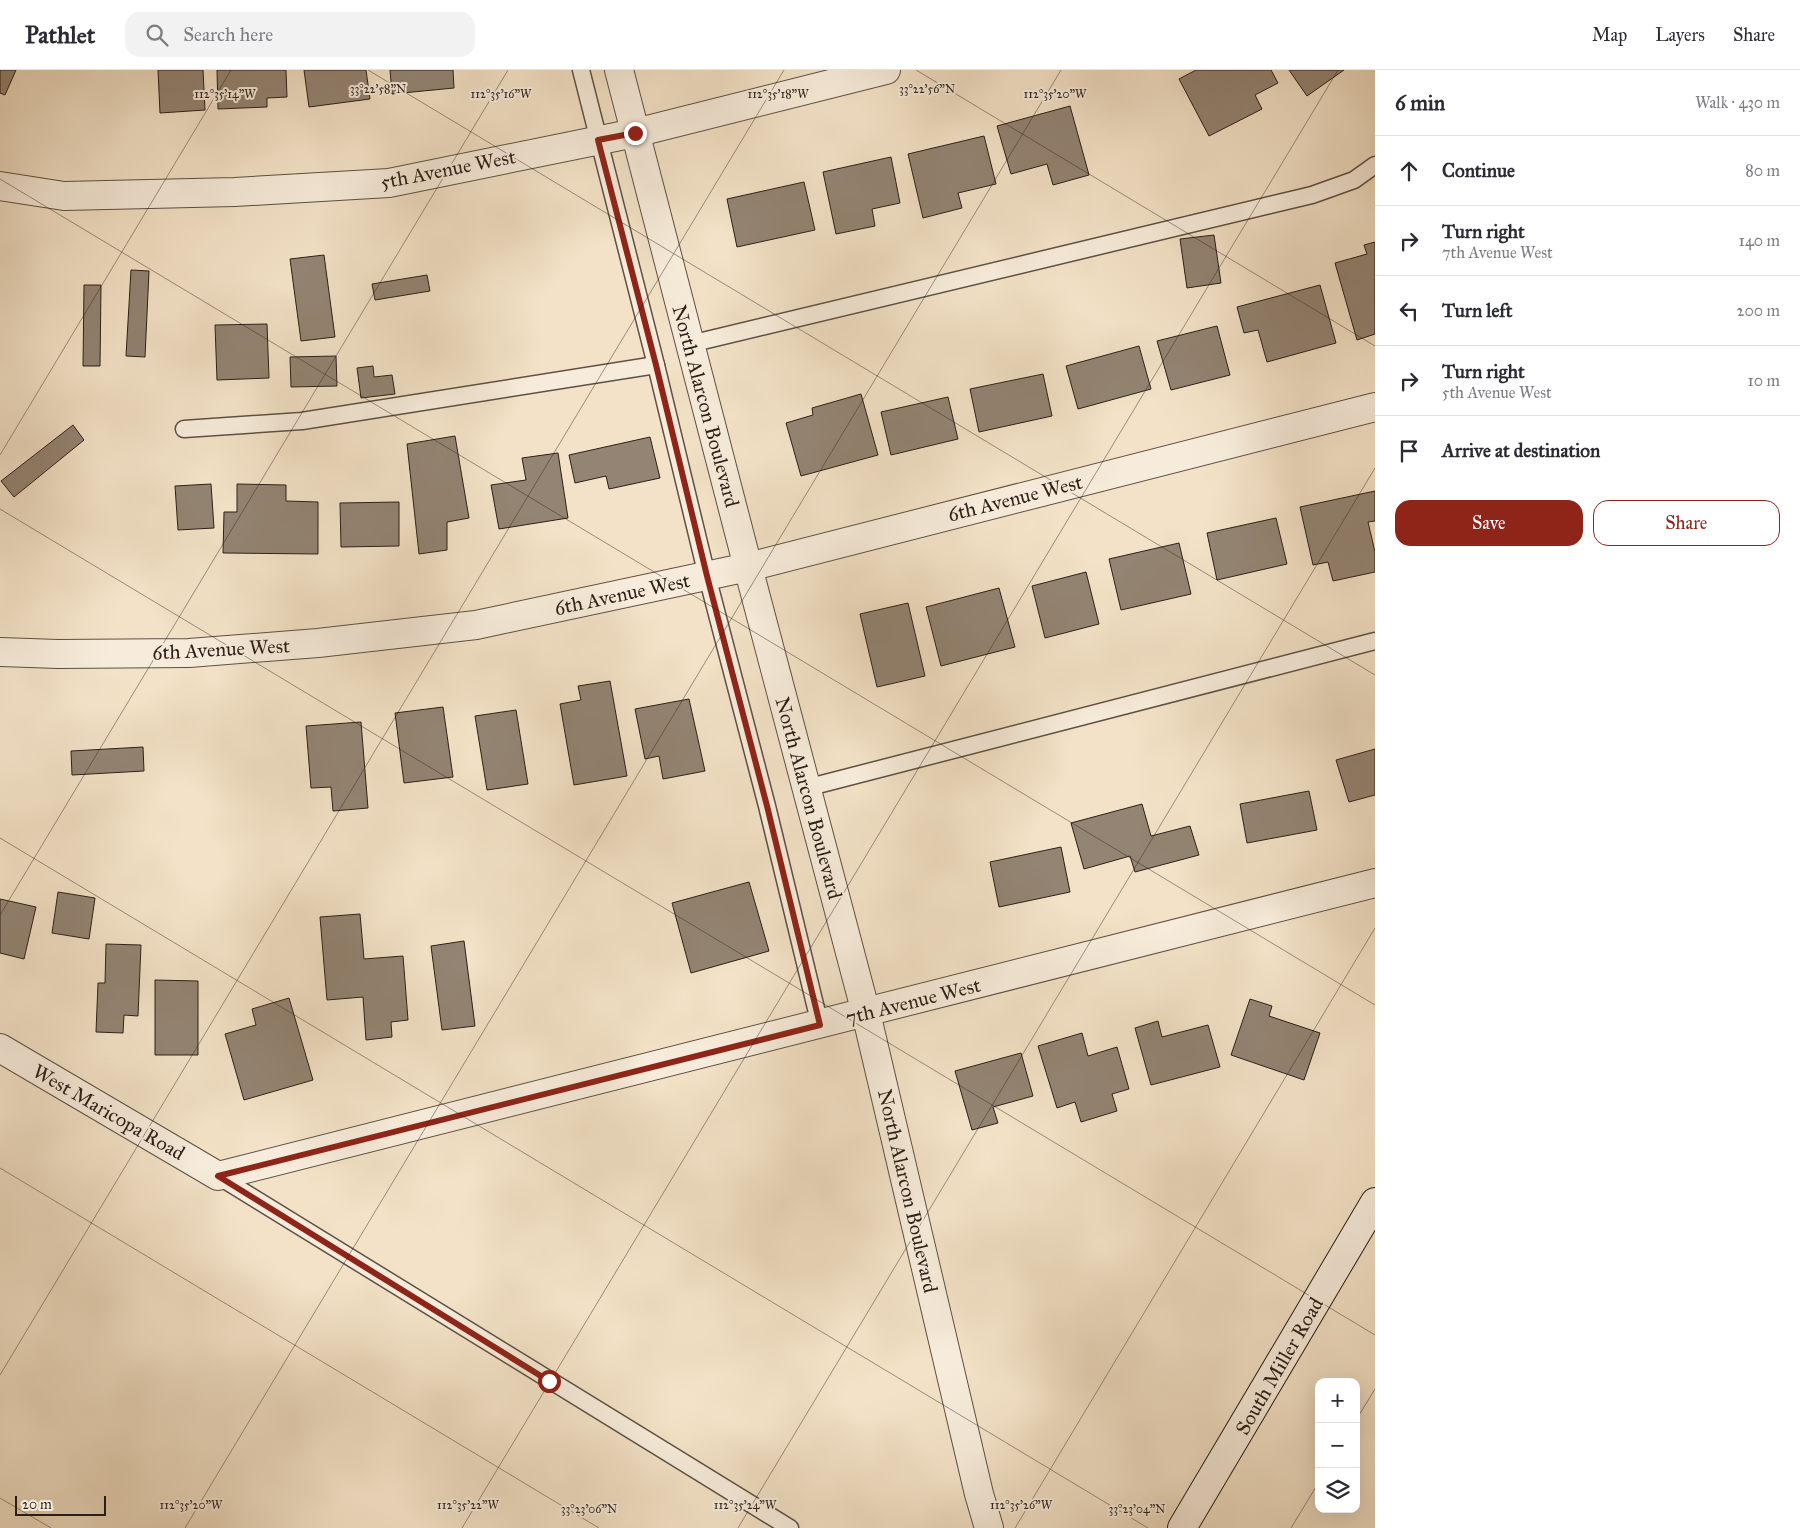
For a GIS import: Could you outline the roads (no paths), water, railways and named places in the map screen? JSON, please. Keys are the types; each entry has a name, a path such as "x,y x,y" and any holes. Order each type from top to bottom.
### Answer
{"street":[{"name":"North Alarcon Boulevard","path":"619,70 866,1013 979,1494 989,1528"},
{"name":"5th Avenue West","path":"0,186 64,196 235,192 389,183 635,133 886,70"},
{"name":"6th Avenue West","path":"0,652 58,654 189,653 318,643 476,624 748,567 1375,407"},
{"name":"7th Avenue West","path":"218,1176 1375,883"},
{"name":"West Maricopa Road","path":"0,1048 218,1176"},
{"name":"South Miller Road","path":"1182,1528 1375,1202"}],"lane":[{"path":"581,70 707,576 767,806 820,1025"},
{"path":"690,344 1312,195 1354,180 1375,165"},
{"path":"184,429 302,421 656,365"},
{"path":"806,788 1375,641"},
{"path":"218,1176 790,1528"}]}
